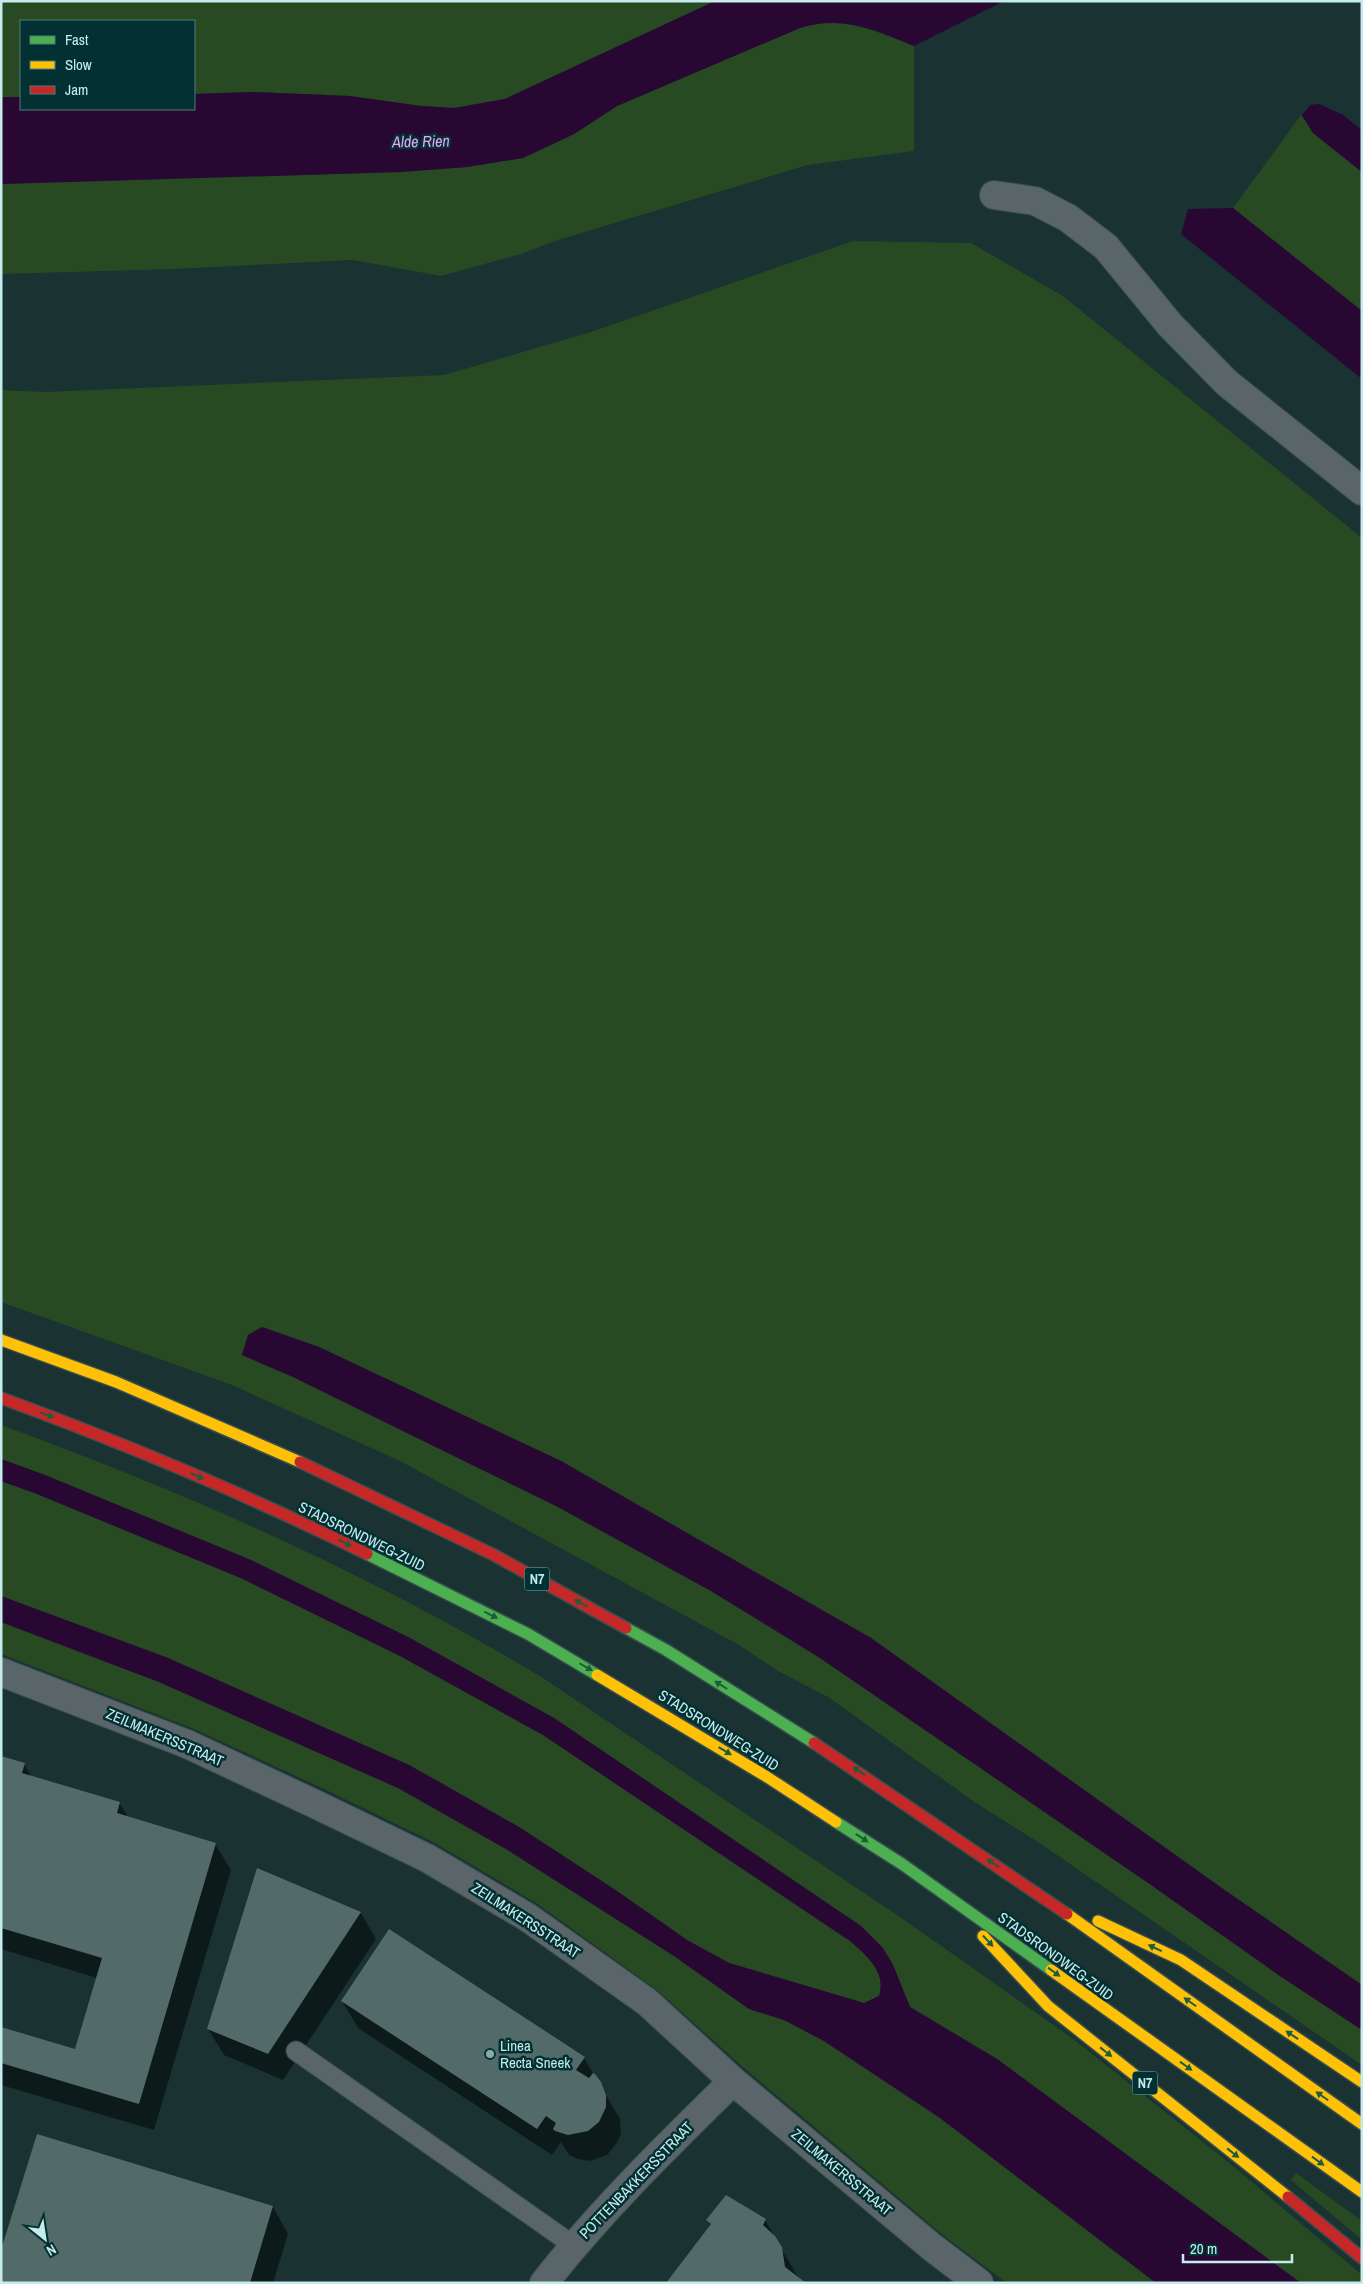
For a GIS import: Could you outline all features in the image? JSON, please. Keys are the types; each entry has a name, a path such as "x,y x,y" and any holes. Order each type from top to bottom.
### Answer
{"highway":[{"name":"N7","path":"1,1340 116,1382 279,1452 494,1555 674,1655 851,1766 1033,1890 1362,2124"},
{"name":"STADSRONDWEG-ZUID","path":"1,1398 117,1441 308,1525 528,1634 768,1777 943,1893 1362,2192"},
{"name":"N7","path":"1033,1890 1181,1960 1362,2082"},
{"name":"N7","path":"943,1893 1048,2006 1362,2258"}],"street":[{"path":"994,195 1035,201 1068,218 1106,247 1170,325 1228,383 1362,492"},
{"name":"ZEILMAKERSSTRAAT","path":"1,1672 187,1744 427,1858 527,1917 647,2002 734,2081 933,2248 979,2283"},
{"name":"POTTENBAKKERSSTRAAT","path":"544,2283 573,2245 640,2173 734,2081"}],"lane":[{"path":"296,2052 573,2245"}],"green space":[{"path":"1,1 715,1 505,99 454,108 421,106 350,96 251,92 195,94 195,20 20,20 20,97 1,97"},
{"path":"818,22 831,22 879,32 914,46 914,151 808,165 555,241 521,254 441,276 353,260 174,269 1,274 1,184 401,172 467,167 523,158 574,134 617,106"},
{"path":"1301,115 1313,133 1362,172 1362,311 1233,208"},
{"path":"853,241 971,243 1063,296 1362,538 1362,1985 1226,1891 871,1638 561,1461 319,1347 262,1327 248,1335 242,1355 293,1377 556,1506 711,1591 820,1658 1280,1976 1362,2030 1362,2065 1038,1842 976,1803 828,1697 778,1671 739,1645 400,1461 232,1385 1,1302 1,390 45,392 444,375 591,332"},
{"path":"1,1425 141,1479 280,1539 416,1606 546,1680 903,1919 1072,2038 1227,2161 1362,2275 1362,2283 1301,2283 997,2059 910,2007 893,1965 883,1948 861,1926 554,1718 410,1638 251,1560 45,1475 1,1459"},
{"path":"1,1481 243,1579 400,1656 543,1735 850,1941 868,1958 878,1972 881,1987 879,1996 864,2003 729,1963 687,1940 617,1891 519,1827 409,1765 168,1658 1,1596"},
{"path":"1,1622 159,1682 398,1788 506,1849 674,1956 749,2009 784,2020 824,2041 940,2118 1156,2283 1007,2283 943,2235 744,2068 657,1990 536,1903 435,1843 322,1788 194,1729 1,1654"},
{"path":"1296,2173 1362,2221 1362,2240 1291,2180"}],"water":[{"name":"Alde Rien","path":"715,1 1004,1 914,46 858,26 830,23 800,28 617,106 574,134 523,158 467,167 401,172 1,184 1,97 20,97 20,110 195,110 195,94 251,92 350,96 421,106 454,108 505,99"},
{"path":"1319,104 1343,115 1362,130 1362,172 1313,133 1302,115 1310,105"},
{"path":"1233,208 1362,311 1362,379 1181,234 1188,209"},
{"path":"262,1327 319,1347 561,1461 871,1638 1226,1891 1362,1985 1362,2030 1280,1976 820,1658 711,1591 556,1506 293,1377 242,1355 248,1335"},
{"path":"1,1459 45,1475 251,1560 410,1638 554,1718 861,1926 883,1948 893,1965 910,2007 997,2059 1301,2283 1156,2283 940,2118 824,2041 784,2020 749,2009 674,1956 506,1849 398,1788 159,1682 1,1622 1,1596 168,1658 409,1765 519,1827 617,1891 687,1940 729,1963 864,2003 879,1996 881,1987 878,1972 868,1958 850,1941 543,1735 400,1656 243,1579 1,1481"}],"building":[{"path":"1,1756 25,1763 22,1773 120,1802 117,1813 216,1843 139,2104 1,2063 1,2027 75,2049 102,1958 1,1928"},
{"path":"257,1868 361,1912 268,2054 207,2029"},
{"path":"389,1929 585,2057 576,2070 589,2078 593,2073 595,2074 601,2082 606,2095 606,2107 599,2122 588,2131 568,2135 555,2131 553,2129 556,2123 546,2116 537,2129 341,2001"},
{"path":"37,2134 273,2206 250,2283 1,2283 1,2250"},
{"path":"726,2195 766,2219 763,2225 775,2236 782,2247 785,2267 806,2283 666,2283 711,2224 706,2220"}],"traffic: fast":[{"path":"367,1554 528,1634 597,1675"},
{"path":"626,1628 666,1650 814,1743"},
{"path":"836,1822 902,1864 1051,1970"}],"traffic: slow":[{"path":"1,1340 116,1382 300,1462"},
{"path":"597,1675 767,1777 836,1822"},
{"path":"1067,1914 1362,2124"},
{"path":"1098,1921 1181,1960 1362,2082"},
{"path":"983,1936 1048,2006 1288,2197"},
{"path":"1051,1970 1362,2192"}],"traffic: jam":[{"path":"1,1398 94,1433 186,1471 277,1511 367,1554"},
{"path":"300,1462 494,1555 626,1628"},
{"path":"814,1743 1067,1914"},
{"path":"1288,2197 1362,2258"}],"place":[{"name":"Linea Recta Sneek","path":"490,2054"}]}
